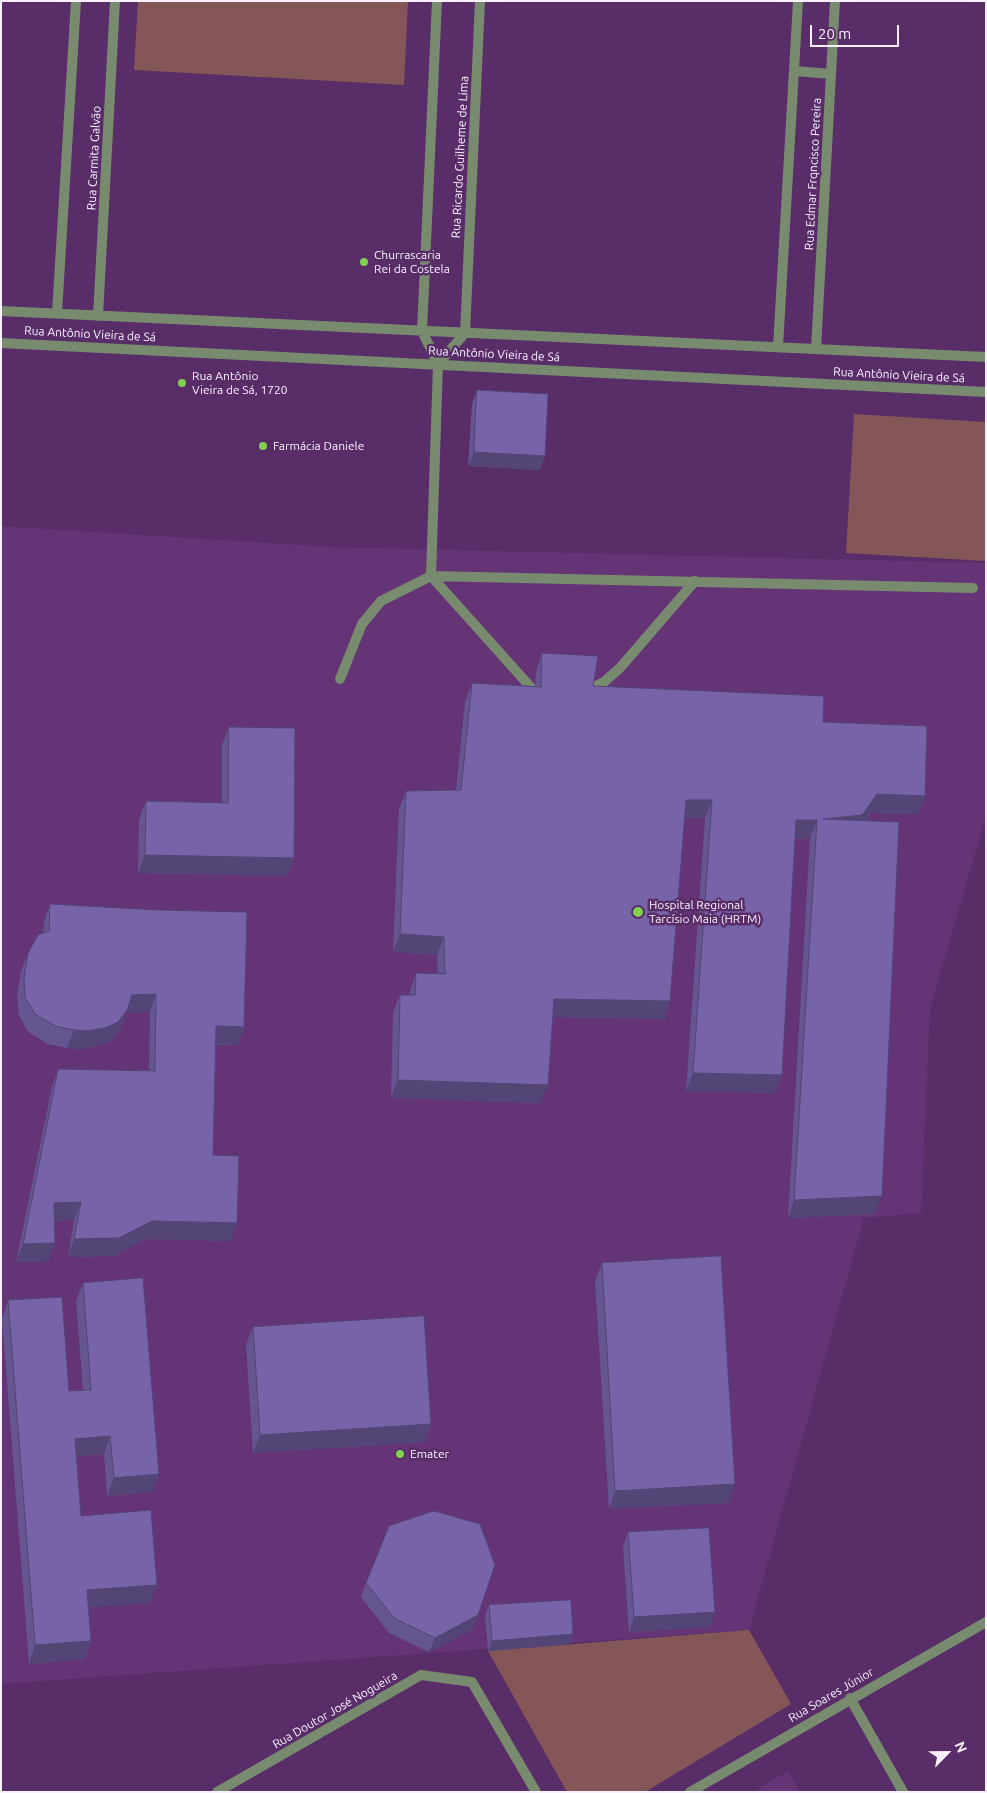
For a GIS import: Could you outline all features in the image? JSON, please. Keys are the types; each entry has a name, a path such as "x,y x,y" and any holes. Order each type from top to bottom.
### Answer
{"street":[{"path":"57,314 76,1"},
{"name":"Rua Carmita Galvão","path":"98,316 115,1"},
{"path":"437,1 422,331 438,364 431,576 535,692"},
{"name":"Rua Ricardo Guilheme de Lima","path":"465,333 480,1"},
{"name":"Rua Edmar Frqncisco Pereira","path":"778,347 798,1"},
{"name":"Rua Edmar Frqncisco Pereira","path":"816,349 835,1"},
{"path":"794,71 831,74"},
{"name":"Rua Antônio Vieira de Sá","path":"1,311 986,357"},
{"path":"438,364 465,333"},
{"name":"Rua Antônio Vieira de Sá","path":"1,343 986,392"},
{"path":"340,679 362,624 381,602 431,576 973,588"},
{"path":"589,689 604,682 620,668 695,581"},
{"name":"Rua Soares Júnior","path":"690,1792 850,1698 986,1622"},
{"name":"Rua Doutor José Nogueira","path":"217,1792 420,1675 472,1682 536,1792"},
{"path":"850,1698 903,1792"}],"shaded area":[{"path":"138,1 408,1 404,85 134,70"},
{"path":"854,414 986,422 986,561 846,553"},
{"path":"1,526 331,547 986,563 986,816 930,1009 921,1213 864,1218 749,1630 1,1684"},
{"path":"749,1630 791,1704 645,1792 567,1792 488,1651"},
{"path":"788,1771 800,1792 752,1792"}],"building":[{"path":"477,390 548,394 545,456 474,452"},
{"path":"542,653 598,656 593,686 824,696 823,722 927,726 925,796 877,794 862,815 823,819 899,822 882,1196 794,1200 817,820 796,820 782,1075 693,1073 712,800 686,800 670,1001 554,999 548,1085 398,1080 400,995 415,995 416,973 445,974 444,937 400,934 406,791 461,790 472,683 541,687"},
{"path":"229,727 295,728 294,858 145,855 146,801 228,803"},
{"path":"50,904 158,910 247,912 244,1027 216,1026 213,1155 239,1156 237,1223 152,1221 119,1238 74,1239 81,1202 54,1203 55,1243 23,1244 58,1069 155,1071 156,994 132,995 127,1010 118,1022 105,1028 87,1031 55,1026 35,1014 25,997 24,978 28,953 38,935 49,931"},
{"path":"721,1256 735,1484 615,1491 602,1263"},
{"path":"143,1278 159,1474 114,1478 110,1436 75,1439 81,1516 151,1510 157,1585 87,1590 91,1641 35,1645 8,1300 62,1297 69,1391 91,1390 83,1283"},
{"path":"424,1316 431,1424 260,1435 253,1327"},
{"path":"434,1511 480,1524 495,1565 478,1615 435,1638 394,1618 366,1583 389,1526"},
{"path":"709,1528 715,1612 634,1617 628,1532"},
{"path":"571,1600 573,1634 492,1641 489,1605"}],"place":[{"name":"Churrascaria Rei da Costela","path":"364,262"},
{"name":"Rua Antônio Vieira de Sá, 1720","path":"182,383"},
{"name":"Farmácia Daniele","path":"263,446"},
{"name":"Hospital Regional Tarcísio Maia (HRTM)","path":"638,912"},
{"name":"Emater","path":"400,1454"}]}
